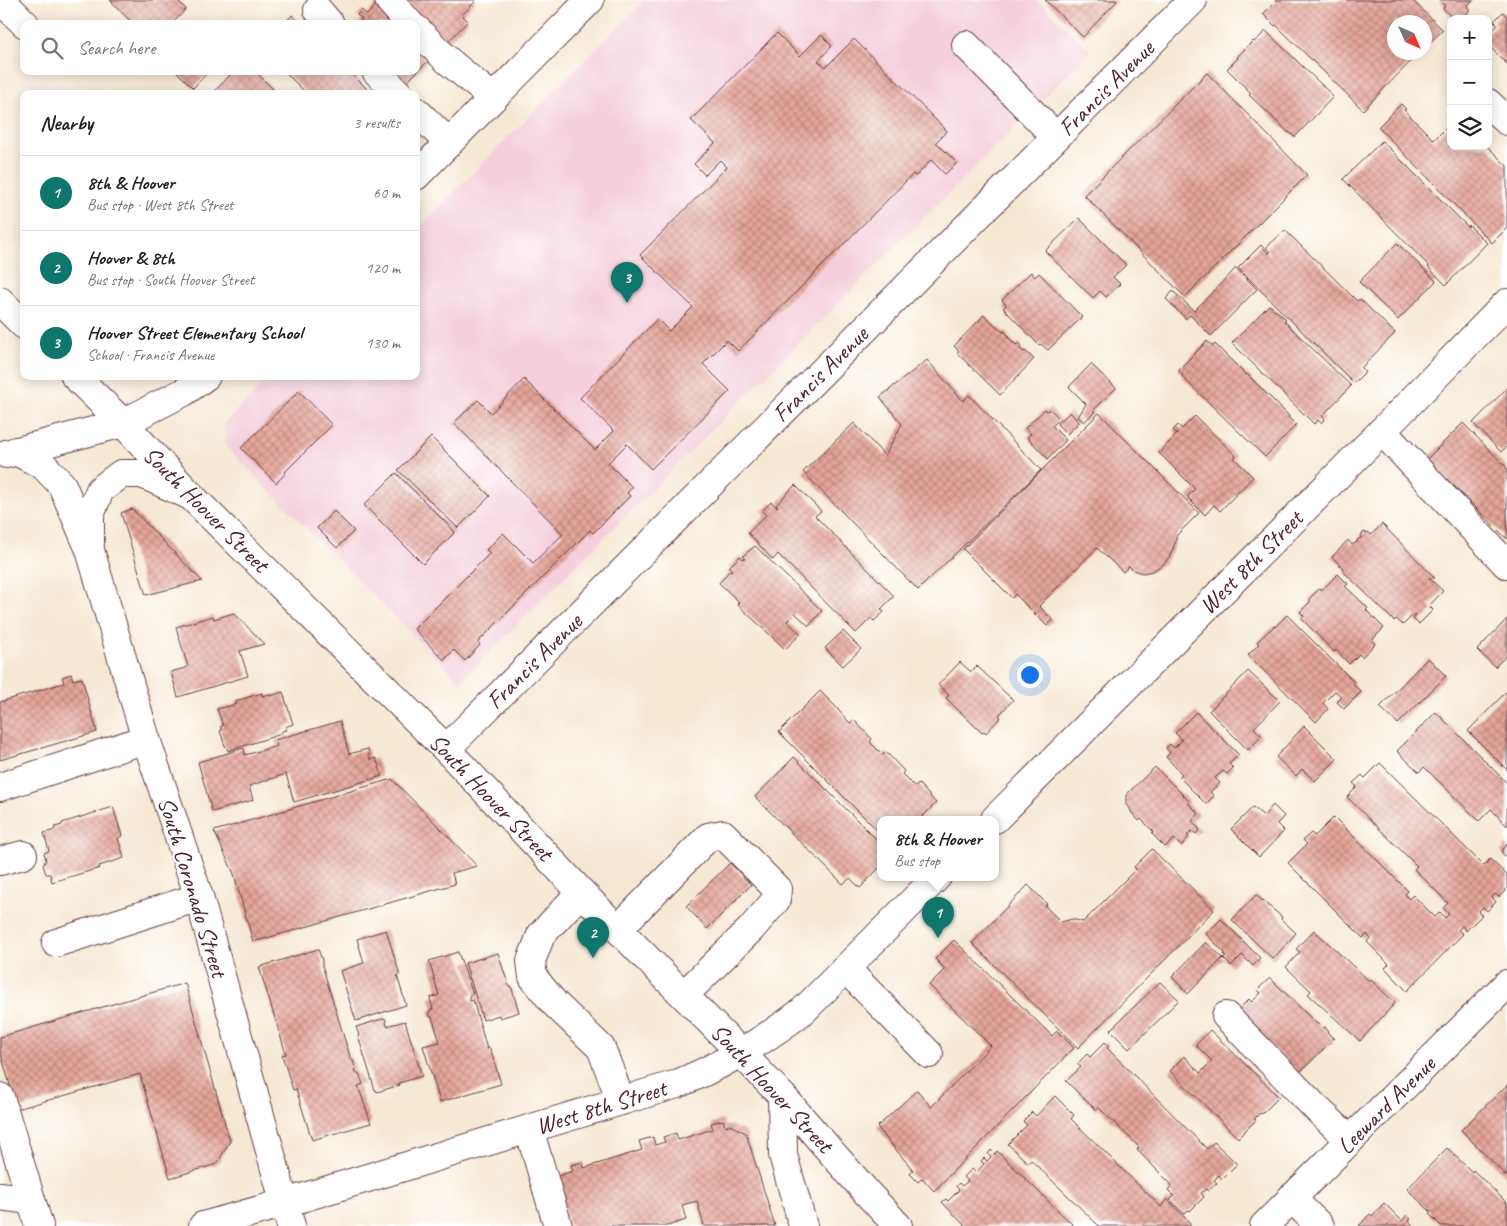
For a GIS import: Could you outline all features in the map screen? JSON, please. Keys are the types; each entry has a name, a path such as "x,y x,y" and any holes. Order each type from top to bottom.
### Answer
{"street":[{"path":"1,0 21,20"},
{"path":"389,0 406,20"},
{"path":"420,172 590,0"},
{"name":"Francis Avenue","path":"446,749 1193,0"},
{"path":"420,34 446,59 493,98"},
{"path":"966,45 1056,137"},
{"path":"380,75 395,90"},
{"path":"1490,105 1507,122"},
{"path":"420,115 449,143"},
{"path":"0,301 20,321"},
{"name":"West 8th Street","path":"997,816 1382,431 1504,313"},
{"name":"South Hoover Street","path":"79,380 123,423 191,496 446,749 582,892 742,1054 898,1226"},
{"path":"8,454 123,423 184,392 200,380"},
{"path":"1382,431 1506,564"},
{"name":"South Coronado Street","path":"8,454 44,466 62,485 90,550 146,739 199,897 288,1214"},
{"name":"South Coronado Street","path":"90,550 90,515 100,490 120,474 142,474 191,496"},
{"path":"0,787 146,739"},
{"path":"618,929 708,837 723,834 777,889 776,900 751,929 684,995"},
{"name":"West 8th Street","path":"203,1226 288,1214 479,1143 695,1077 742,1054 804,1010 933,881"},
{"path":"582,892 541,935 531,961 533,977 554,1002 601,1048 621,1101"},
{"path":"56,943 199,897"},
{"path":"846,969 929,1054"},
{"name":"Leeward Avenue","path":"1264,1226 1507,984"},
{"path":"1226,1016 1314,1107 1350,1140"},
{"path":"782,1096 783,1155 803,1226"},
{"path":"0,1097 40,1226"},
{"path":"529,1129 558,1226"},
{"path":"0,1196 32,1200"},
{"path":"1292,1198 1320,1226"}],"shaded area":[{"path":"645,0 1037,0 1091,51 460,682 227,448 223,425 268,380 420,380 420,226"}],"building":[{"path":"110,0 177,0 186,9 176,20 129,20"},
{"path":"380,0 400,20 361,20 357,15 362,10 367,15"},
{"path":"407,0 475,0 475,2 462,15 468,21 444,46"},
{"path":"1045,0 1116,0 1117,1 1083,37"},
{"path":"1277,0 1412,0 1428,15 1387,15 1387,60 1412,60 1363,110 1263,14"},
{"path":"1439,0 1473,0 1467,6 1469,11 1465,15 1449,15 1443,8 1445,6"},
{"path":"1503,12 1507,17 1507,64 1492,49 1492,30 1498,25 1494,21"},
{"path":"292,15 297,20 288,20"},
{"path":"1432,19 1443,30 1432,40"},
{"path":"1266,31 1333,97 1295,137 1249,95 1251,93 1227,69 1253,41"},
{"path":"777,33 800,56 821,35 832,46 818,61 826,67 854,39 947,131 936,142 957,163 945,174 931,160 916,176 913,174 738,351 727,340 703,364 730,391 651,469 627,444 608,463 632,487 627,493 630,496 593,533 590,530 478,642 480,645 465,661 454,650 444,660 414,629 490,553 486,550 503,533 533,563 563,534 454,423 478,400 491,413 524,379 595,450 614,431 580,398 657,319 669,331 693,307 640,255 727,167 720,160 705,175 694,164 715,143 691,120"},
{"path":"420,40 435,54 420,69"},
{"path":"1207,73 1307,175 1185,297 1084,195"},
{"path":"180,75 205,75 193,88"},
{"path":"230,75 259,75 274,90 216,90"},
{"path":"288,75 353,75 368,90 303,90"},
{"path":"389,75 414,75 402,87"},
{"path":"1401,104 1406,109 1404,110 1434,140 1447,127 1447,150 1491,150 1507,166 1507,228 1492,243 1378,127"},
{"path":"1382,141 1468,227 1469,225 1487,243 1446,285 1343,179"},
{"path":"1079,218 1126,265 1113,277 1120,284 1106,297 1100,291 1093,298 1045,251"},
{"path":"1285,230 1357,301 1360,299 1395,333 1361,368 1365,372 1354,383 1238,268 1261,245 1269,254 1270,252 1266,248"},
{"path":"1397,243 1436,281 1398,320 1359,282"},
{"path":"1236,268 1257,289 1211,336 1190,315 1186,319 1166,299 1173,291 1194,311"},
{"path":"1031,272 1035,277 1039,273 1082,317 1048,350 1041,344 1039,345 1003,308 1006,305 1002,300"},
{"path":"1269,305 1286,319 1284,321 1351,386 1322,416 1325,419 1321,423 1318,420 1314,424 1232,343"},
{"path":"984,315 1004,331 1016,345 1019,343 1022,346 1019,348 1034,359 1000,395 957,353 959,351 954,346"},
{"path":"1207,341 1213,346 1215,344 1247,374 1296,425 1265,457 1182,377 1183,375 1178,370"},
{"path":"927,360 963,401 969,395 1041,470 918,590 803,472 854,423 885,456 902,424 880,397"},
{"path":"1091,364 1116,388 1084,422 1078,417 1086,404 1069,387"},
{"path":"1507,388 1507,446 1501,452 1473,423"},
{"path":"299,391 332,425 276,483 241,448"},
{"path":"1045,409 1047,411 1050,409 1060,419 1052,426 1066,440 1048,459 1027,437 1031,434 1025,428"},
{"path":"1070,412 1079,422 1067,434 1057,424"},
{"path":"1099,413 1199,513 1176,536 1170,556 1164,564 1153,571 1142,573 1133,570 1129,566 1123,572 1097,548 1039,606 1053,620 1047,626 1015,594 1012,598 963,549"},
{"path":"1195,416 1236,456 1234,458 1253,477 1220,511 1214,505 1205,515 1188,498 1195,489 1159,453 1177,434 1173,430 1178,425 1182,429"},
{"path":"1463,423 1507,468 1507,539 1427,459"},
{"path":"431,437 490,496 458,528 398,470"},
{"path":"396,473 455,532 423,564 364,505"},
{"path":"795,485 821,511 815,516 894,596 881,609 884,612 874,621 871,618 856,633 778,554 773,560 748,533 766,515 762,511 771,502 777,507 776,505"},
{"path":"132,509 202,581 146,595 121,513"},
{"path":"334,511 354,531 337,548 317,528"},
{"path":"1382,524 1435,578 1429,578 1443,591 1429,606 1433,610 1419,624 1413,619 1416,616 1414,614 1403,625 1396,619 1394,621 1343,571 1345,570 1332,557 1348,540 1352,545 1361,538 1364,532 1368,532 1371,535"},
{"path":"755,546 822,611 809,626 795,613 787,621 801,634 785,649 737,604 739,602 719,583 732,570 729,567 740,556 743,559 745,558 743,556"},
{"path":"1338,574 1348,584 1345,586 1368,608 1366,610 1384,628 1372,640 1375,644 1362,657 1359,654 1349,664 1336,650 1334,652 1302,619 1304,616 1300,612 1319,589 1323,589"},
{"path":"234,613 264,644 240,651 248,676 178,697 171,672 188,667 176,627 213,616 214,619"},
{"path":"1287,615 1354,682 1353,684 1361,692 1344,709 1337,702 1342,697 1335,691 1323,703 1328,709 1316,722 1248,655 1259,644 1257,642"},
{"path":"1507,619 1507,655 1495,667 1477,650"},
{"path":"843,631 861,649 843,666 825,648"},
{"path":"1428,658 1446,676 1398,724 1380,707"},
{"path":"960,662 971,672 977,666 1013,700 986,733 984,731 982,733 946,698 949,695 938,685"},
{"path":"1248,671 1280,701 1254,728 1262,736 1248,750 1209,711"},
{"path":"71,674 73,680 82,678 97,732 0,760 0,702 64,683 62,677"},
{"path":"820,691 850,723 854,720 872,739 870,742 883,755 886,752 904,771 902,774 915,787 919,784 936,803 923,816 877,816 877,830 779,732"},
{"path":"1507,691 1507,770 1468,731"},
{"path":"283,692 293,724 285,727 286,730 280,732 281,734 228,751 220,731 222,730 220,727 223,726 217,709 237,704 236,701 262,693 262,696 269,694 270,696"},
{"path":"1196,712 1239,755 1229,764 1233,768 1227,774 1223,771 1215,778 1220,783 1210,792 1214,796 1206,804 1179,777 1182,774 1166,757 1170,753 1166,748 1170,744 1174,748 1182,740 1175,733"},
{"path":"1436,712 1507,783 1507,826 1491,809 1479,821 1424,767 1419,772 1397,751"},
{"path":"340,721 349,754 368,749 370,760 376,758 382,776 294,802 286,774 249,786 253,800 212,812 198,762 244,748 245,755 277,746 275,740"},
{"path":"1304,726 1337,759 1315,781 1302,769 1296,776 1276,757"},
{"path":"794,757 877,840 877,870 860,888 850,878 843,884 755,797"},
{"path":"1380,763 1484,866 1490,859 1507,875 1507,889 1499,897 1495,894 1492,897 1496,902 1487,911 1483,907 1478,912 1482,915 1466,931 1462,926 1458,930 1463,934 1407,991 1385,968 1389,964 1367,942 1370,938 1367,934 1363,938 1288,863 1307,844 1303,840 1311,833 1315,836 1334,817 1408,891 1405,894 1409,899 1413,895 1435,917 1440,912 1445,918 1449,914 1443,908 1448,903 1414,869 1417,866 1347,797 1357,787 1353,783 1362,775 1365,778"},
{"path":"1155,767 1190,802 1188,803 1199,814 1192,821 1200,830 1196,834 1192,831 1187,835 1189,837 1181,846 1174,839 1165,847 1152,834 1154,832 1141,819 1139,821 1126,805 1126,795"},
{"path":"392,779 477,866 452,873 455,884 253,942 234,874 214,831"},
{"path":"1273,805 1284,816 1277,824 1284,831 1259,857 1231,829 1253,807 1264,816"},
{"path":"113,807 122,836 118,838 124,858 99,866 100,868 52,882 50,874 46,874 43,865 46,860 44,853 49,851 44,833 52,831 55,827 62,825 62,823"},
{"path":"1507,844 1507,858 1501,852"},
{"path":"1152,849 1214,910 1078,1048 972,943 1028,885 1047,904 1045,906 1061,922 1072,919 1083,922 1136,869 1134,867"},
{"path":"730,863 751,885 707,929 686,906"},
{"path":"1256,895 1282,917 1281,919 1296,933 1273,959 1232,920"},
{"path":"1221,919 1260,958 1253,966 1242,955 1231,966 1223,958 1226,956 1224,955 1225,953 1206,934"},
{"path":"386,930 400,975 397,976 406,1005 356,1021 340,971 364,963 357,939"},
{"path":"1314,930 1395,1003 1360,1041 1308,994 1311,991 1286,967 1300,952 1296,949"},
{"path":"954,940 1052,1036 1057,1031 1074,1048 934,1191 922,1178 918,1182 910,1174 913,1170 877,1127 917,1090 931,1107 991,1046 929,985 945,969 935,959"},
{"path":"1206,942 1223,958 1188,994 1172,977"},
{"path":"318,949 350,1057 356,1069 355,1073 359,1073 363,1084 358,1086 371,1123 312,1140 296,1089 293,1090 282,1055 286,1054 259,967"},
{"path":"458,952 473,994 469,996 470,1001 473,1000 487,1049 490,1048 501,1084 440,1102 423,1046 440,1042 429,1011 433,1009 430,998 439,995 429,961"},
{"path":"498,953 519,1012 500,1018 499,1015 483,1020 465,963"},
{"path":"1270,978 1317,1024 1323,1028 1325,1027 1334,1039 1298,1074 1237,1011 1249,999 1252,1002 1261,993 1257,990"},
{"path":"1160,982 1179,1000 1129,1049 1110,1030"},
{"path":"185,983 230,1141 217,1164 170,1178 140,1074 17,1109 0,1051 0,1037"},
{"path":"385,1018 387,1026 405,1021 422,1076 377,1092 356,1027"},
{"path":"1210,1030 1279,1097 1262,1114 1260,1113 1254,1119 1256,1120 1238,1138 1170,1071 1184,1056 1200,1073 1212,1061 1196,1045"},
{"path":"1105,1042 1109,1046 1107,1048 1207,1149 1214,1142 1237,1164 1222,1179 1219,1175 1214,1180 1217,1183 1208,1191 1206,1189 1201,1193 1204,1197 1190,1211 1188,1210 1184,1214 1170,1200 1174,1196 1168,1190 1172,1185 1137,1150 1139,1147 1098,1107 1096,1110 1066,1081 1081,1067 1077,1064 1087,1054 1090,1057"},
{"path":"1507,1085 1507,1177 1461,1130"},
{"path":"1055,1096 1074,1115 1071,1119 1161,1207 1167,1199 1191,1224 1189,1226 1099,1226 1031,1160 1028,1163 1008,1144 1027,1125 1023,1121 1032,1112 1036,1116"},
{"path":"723,1120 725,1126 730,1125 746,1133 775,1226 704,1226 697,1201 682,1205 686,1220 667,1226 569,1226 554,1177 573,1171 571,1165 583,1162 584,1168 642,1150 639,1141 653,1137 655,1145 665,1142 663,1137 676,1133 678,1140 713,1129 711,1123"},
{"path":"1447,1148 1507,1203 1507,1226 1441,1226 1429,1214 1431,1212 1407,1189"},
{"path":"991,1150 995,1154 997,1151 1074,1226 965,1226 942,1202 946,1199 948,1201 959,1190 956,1186 959,1183 962,1186 968,1181 964,1177 972,1169 976,1173 984,1164 981,1161 984,1158 987,1161 991,1157 988,1154"},
{"path":"1384,1203 1402,1221 1407,1215 1411,1219 1409,1221 1413,1226 1359,1226"}],"place":[{"name":"Hoover Street Elementary School","path":"627,303"},
{"name":"8th & Hoover","path":"938,938"},
{"name":"Hoover & 8th","path":"593,958"}]}
